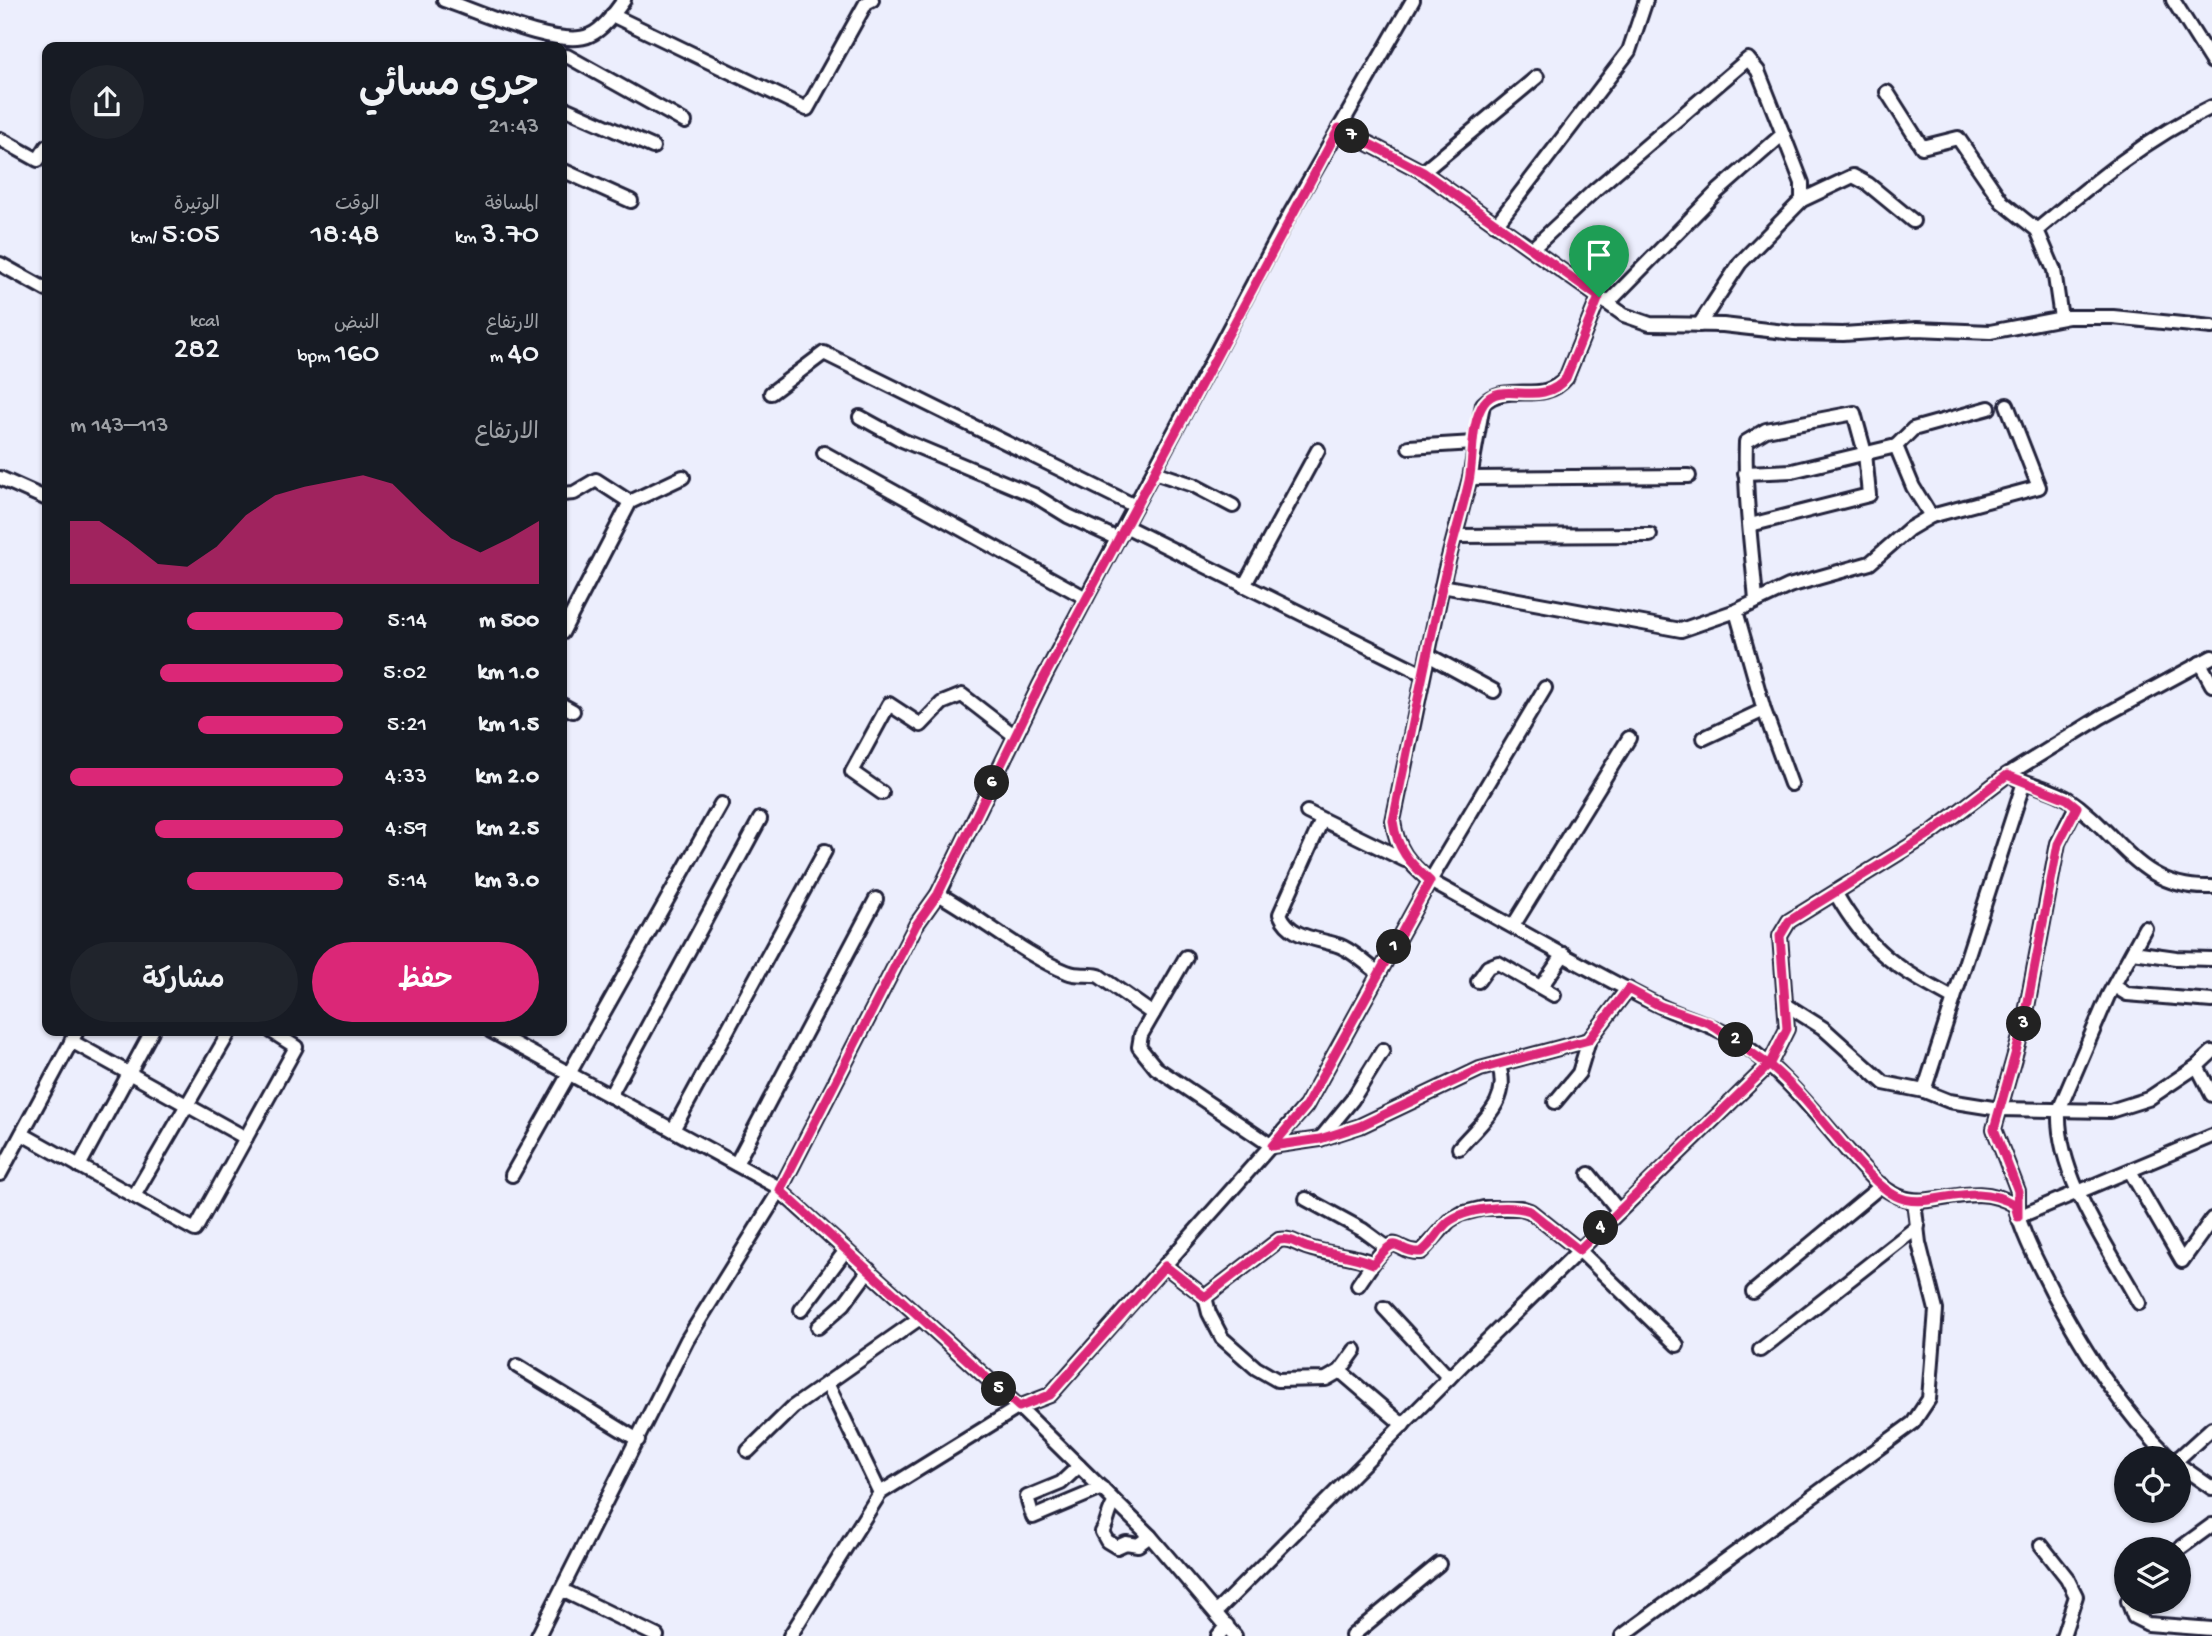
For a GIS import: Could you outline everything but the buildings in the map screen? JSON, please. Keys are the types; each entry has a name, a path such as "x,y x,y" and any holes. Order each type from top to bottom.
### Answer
{"street":[{"path":"444,0 554,37 575,40 592,35 624,0"},
{"path":"612,15 807,109 866,3 872,0"},
{"path":"538,1636 687,1340 780,1190 916,925 938,894 1014,736 1086,598 1339,128 1413,0"},
{"path":"1496,225 1629,51 1646,0"},
{"path":"2178,2 2206,41 2212,62"},
{"path":"567,56 575,40"},
{"path":"1532,249 1748,59 1758,71 1802,183 1802,200"},
{"path":"567,63 685,122"},
{"path":"1423,172 1537,77"},
{"path":"1887,92 1922,147 1958,138 2002,202 2037,230 2054,270 2061,318"},
{"path":"2037,230 2113,166 2179,123 2212,107"},
{"path":"567,109 653,148"},
{"path":"1339,128 1423,172 1624,314 1650,324 1794,333 1843,334 1917,329 1990,332 2061,318 2113,317 2212,327"},
{"path":"1405,859 1396,841 1393,821 1442,586 1470,478 1474,443 1483,404 1490,397 1503,393 1546,393 1558,388 1566,378 1604,300 1717,192 1783,134"},
{"path":"0,139 38,160 42,154"},
{"path":"567,172 631,201"},
{"path":"1699,325 1740,262 1802,200 1853,176 1868,184 1913,220"},
{"path":"0,264 42,287"},
{"path":"771,393 824,353 1135,506"},
{"path":"1442,586 1681,630 1735,611 1789,586 1870,563 1930,516 2039,487 2007,405"},
{"path":"1745,473 1792,471 1896,446 1913,429 1989,408"},
{"path":"1750,525 1869,495 1865,453 1854,413 1766,430 1746,442 1745,473 1756,601"},
{"path":"859,417 902,440 1034,495 1068,516 1118,539"},
{"path":"1409,447 1474,443"},
{"path":"1896,446 1913,486 1930,516"},
{"path":"1244,586 1318,450"},
{"path":"824,453 1086,598"},
{"path":"1154,472 1193,485 1233,506"},
{"path":"1470,478 1689,476"},
{"path":"567,623 630,502 683,477"},
{"path":"0,478 42,497"},
{"path":"567,494 574,494 596,480 630,502"},
{"path":"1125,526 1423,674"},
{"path":"1455,536 1650,535"},
{"path":"1735,611 1764,710 1791,785"},
{"path":"1427,654 1494,691"},
{"path":"1216,1612 1449,1378 1769,1065 1787,1029 1780,936 1789,921 1931,833 2007,775 2101,717 2206,660 2212,685"},
{"path":"790,1636 880,1493 1019,1407 1050,1395 1306,1106 1430,881 1545,688"},
{"path":"882,793 852,772 889,704 921,725 942,703 962,695 1014,736"},
{"path":"1704,738 1764,710"},
{"path":"1513,926 1629,738"},
{"path":"2007,775 2067,799 2152,874 2179,885 2212,887"},
{"path":"1924,1091 2024,782"},
{"path":"512,1175 567,1072 720,804"},
{"path":"2018,1217 2018,1191 1994,1129 2024,1023 2058,844 2077,807"},
{"path":"1307,812 1405,859 1430,881 1660,1006 1709,1023 1769,1065 1882,1185 1896,1196 1914,1201 1973,1193 1998,1195 2015,1205 2022,1234 2082,1347 2158,1446"},
{"path":"610,1096 760,819"},
{"path":"1322,820 1280,915 1292,930 1316,941 1339,945 1379,973"},
{"path":"673,1130 825,851"},
{"path":"938,894 977,915 1044,962 1078,976 1099,976 1153,1014"},
{"path":"1836,894 1856,929 1899,969 1954,999"},
{"path":"736,1164 876,899"},
{"path":"2139,1303 2079,1192 2058,1130 2059,1110 2114,986 2145,928"},
{"path":"2133,952 2176,958 2212,959"},
{"path":"1541,987 1564,954"},
{"path":"1186,957 1141,1035 1139,1047 1156,1068 1272,1146 1320,1139 1360,1126 1447,1082 1498,1064 1589,1040"},
{"path":"1478,981 1488,967 1498,963 1554,995"},
{"path":"2114,986 2127,994 2212,1001"},
{"path":"1555,1102 1579,1073 1589,1040 1628,989"},
{"path":"1785,1004 1823,1028 1884,1083 1924,1091 1949,1101 1999,1109 2110,1111 2148,1099 2197,1066 2212,1052"},
{"path":"0,1174 74,1036 129,1073 246,1138"},
{"path":"79,1166 149,1036"},
{"path":"134,1196 227,1036"},
{"path":"22,1133 195,1230 296,1046 279,1036"},
{"path":"500,1036 780,1190 1019,1407 1150,1535 1231,1631 1218,1636"},
{"path":"1320,1139 1352,1100 1383,1050"},
{"path":"1459,1147 1500,1098 1504,1080 1498,1064"},
{"path":"2197,1066 2212,1095"},
{"path":"2018,1217 2212,1136"},
{"path":"2130,1171 2182,1261 2212,1219"},
{"path":"1589,1174 1619,1211"},
{"path":"1753,1292 1882,1185"},
{"path":"1306,1199 1363,1230 1386,1247"},
{"path":"1622,1636 1913,1423 1929,1399 1936,1310 1914,1201"},
{"path":"1358,1285 1386,1247 1398,1244 1416,1253 1421,1252 1448,1222 1460,1214 1484,1208 1530,1211 1579,1250 1677,1345"},
{"path":"1760,1350 1918,1226"},
{"path":"1205,1297 1279,1240 1288,1239 1304,1247 1355,1256 1373,1264"},
{"path":"801,1310 846,1250"},
{"path":"1165,1266 1205,1297 1209,1313 1222,1338 1256,1368 1277,1380 1312,1381 1326,1378 1340,1370 1355,1350"},
{"path":"818,1327 844,1304 869,1270"},
{"path":"1384,1308 1449,1378"},
{"path":"748,1451 793,1408 920,1318"},
{"path":"517,1366 638,1440"},
{"path":"1340,1370 1403,1425"},
{"path":"827,1383 880,1493"},
{"path":"2191,1447 2212,1428"},
{"path":"1079,1466 1061,1483 1027,1497 1033,1517 1102,1488"},
{"path":"2191,1473 2212,1488"},
{"path":"1115,1502 1106,1515 1107,1525 1102,1532 1107,1541 1117,1547 1126,1543 1138,1545 1150,1535"},
{"path":"2191,1540 2212,1525"},
{"path":"2041,1545 2067,1578 2076,1596 2063,1636"},
{"path":"1352,1636 1439,1564"},
{"path":"562,1590 657,1636"},
{"path":"2133,1614 2148,1623 2212,1629"}],"route":[{"path":"1599,297 1423,172 1339,128 1290,214 1040,685 938,894 916,925 780,1190 1019,1407 1050,1395 1165,1266 1205,1297 1279,1240 1288,1239 1304,1247 1355,1256 1373,1264 1386,1247 1392,1244 1398,1244 1416,1253 1421,1252 1428,1248 1448,1222 1460,1214 1484,1208 1521,1208 1530,1211 1579,1250 1769,1065 1869,1174 1896,1196 1914,1201 1973,1193 1998,1195 2015,1205 2018,1217 2018,1191 1994,1129 2024,1023 2045,924 2058,844 2077,807 2067,799 2007,775 1931,833 1789,921 1780,936 1787,1029 1769,1065 1709,1023 1660,1006 1628,989 1597,1033 1589,1040 1480,1069 1447,1082 1360,1126 1320,1139 1272,1146 1306,1106 1430,881 1405,859 1396,841 1393,821 1445,572 1470,478 1477,421 1483,404 1490,397 1503,393 1546,393 1558,388 1566,378 1599,297"}]}
